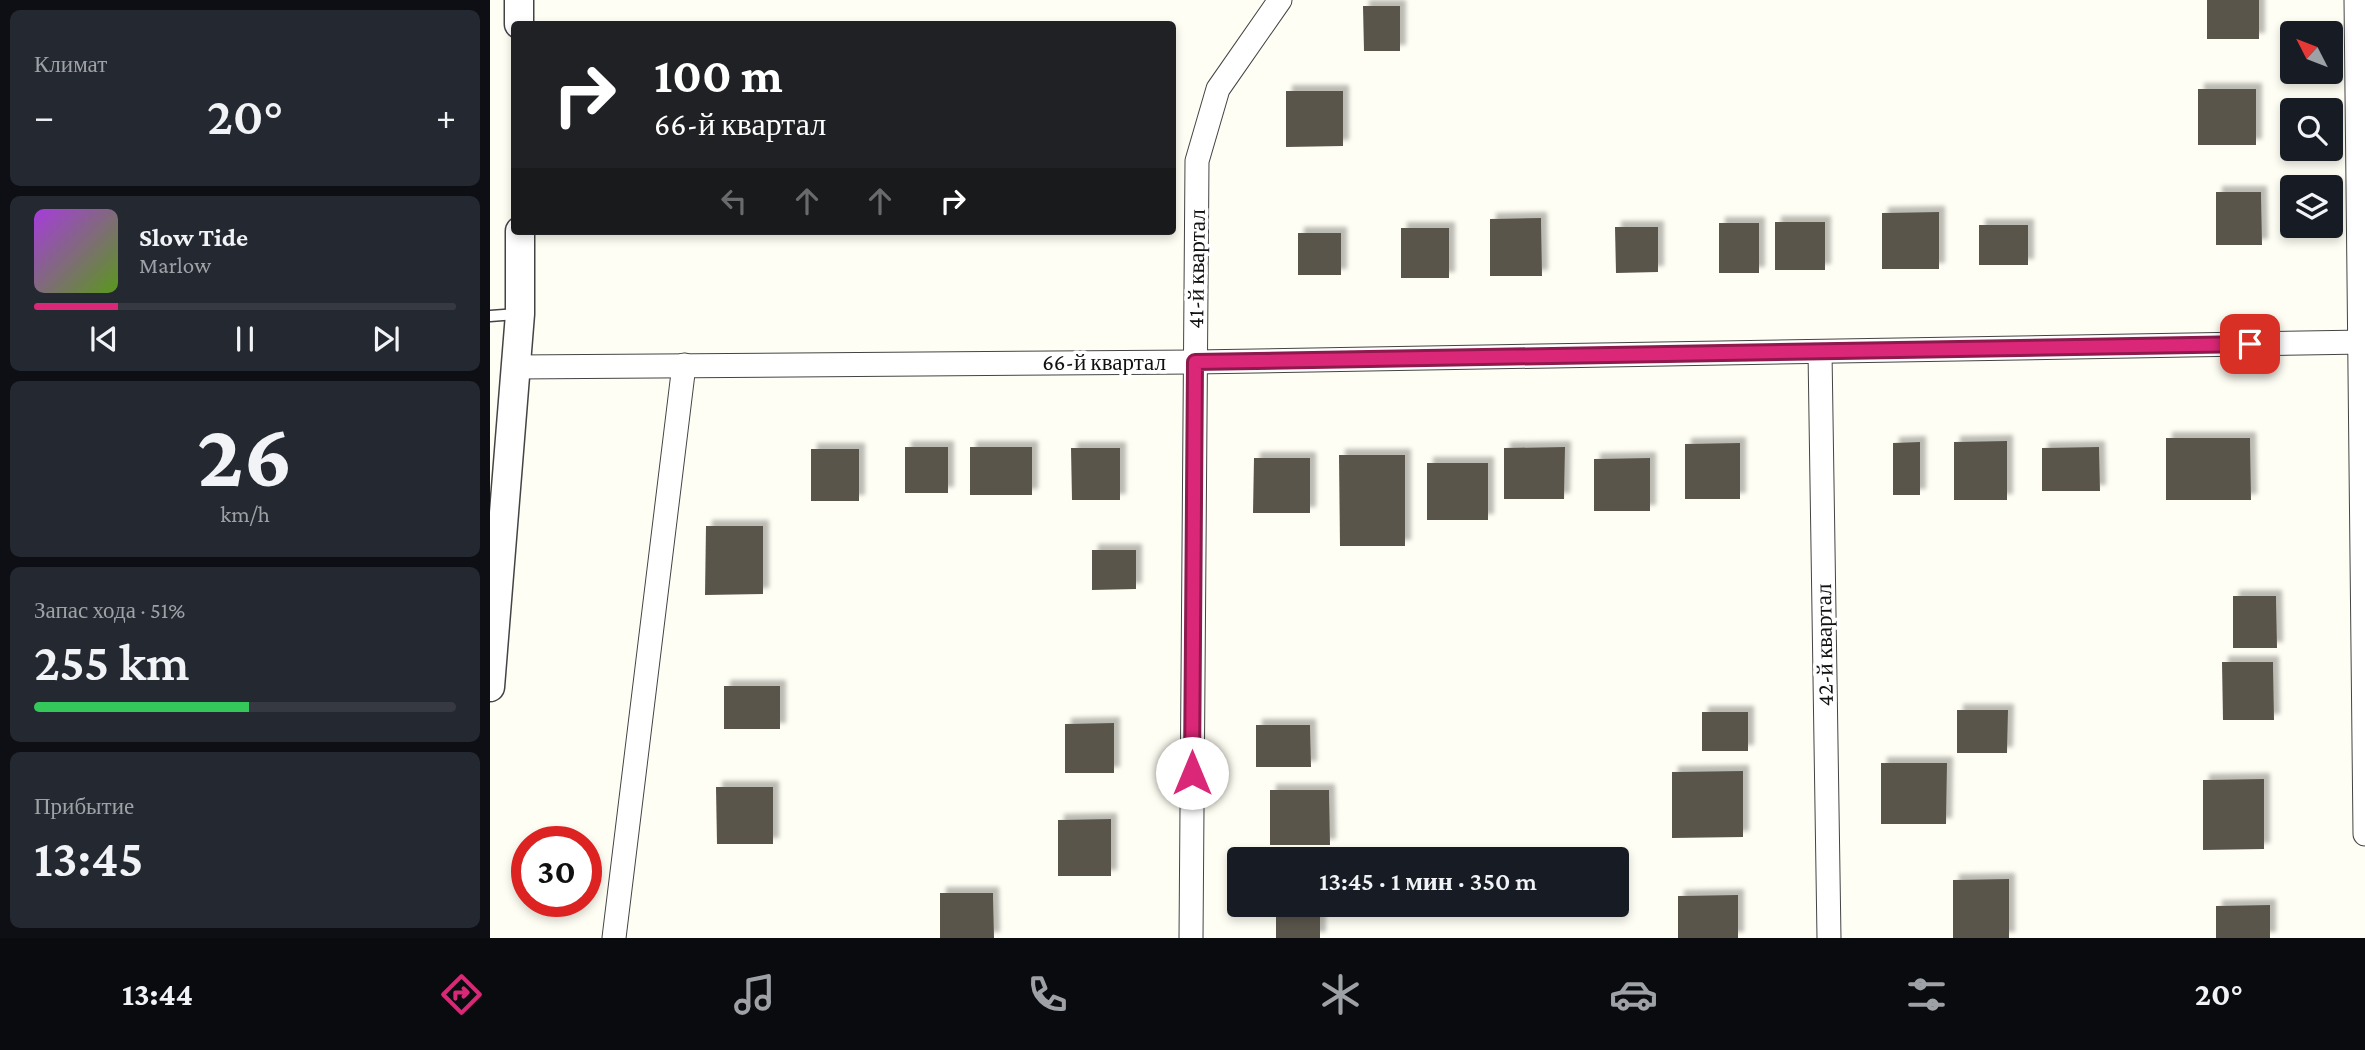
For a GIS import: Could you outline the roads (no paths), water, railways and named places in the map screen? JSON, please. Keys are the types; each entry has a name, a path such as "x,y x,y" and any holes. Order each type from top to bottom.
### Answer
{"street":[{"path":"519,0 519,21"},
{"name":"41-й квартал","path":"1191,938 1197,161 1218,89 1280,0"},
{"path":"2356,0 2362,342 2365,834"},
{"path":"490,687 520,314 520,235"},
{"name":"66-й квартал","path":"515,367 1195,362 2362,342"},
{"name":"42-й квартал","path":"1820,352 1829,938"},
{"path":"614,938 684,365"}],"lane":[{"path":"490,316 520,314"}]}
